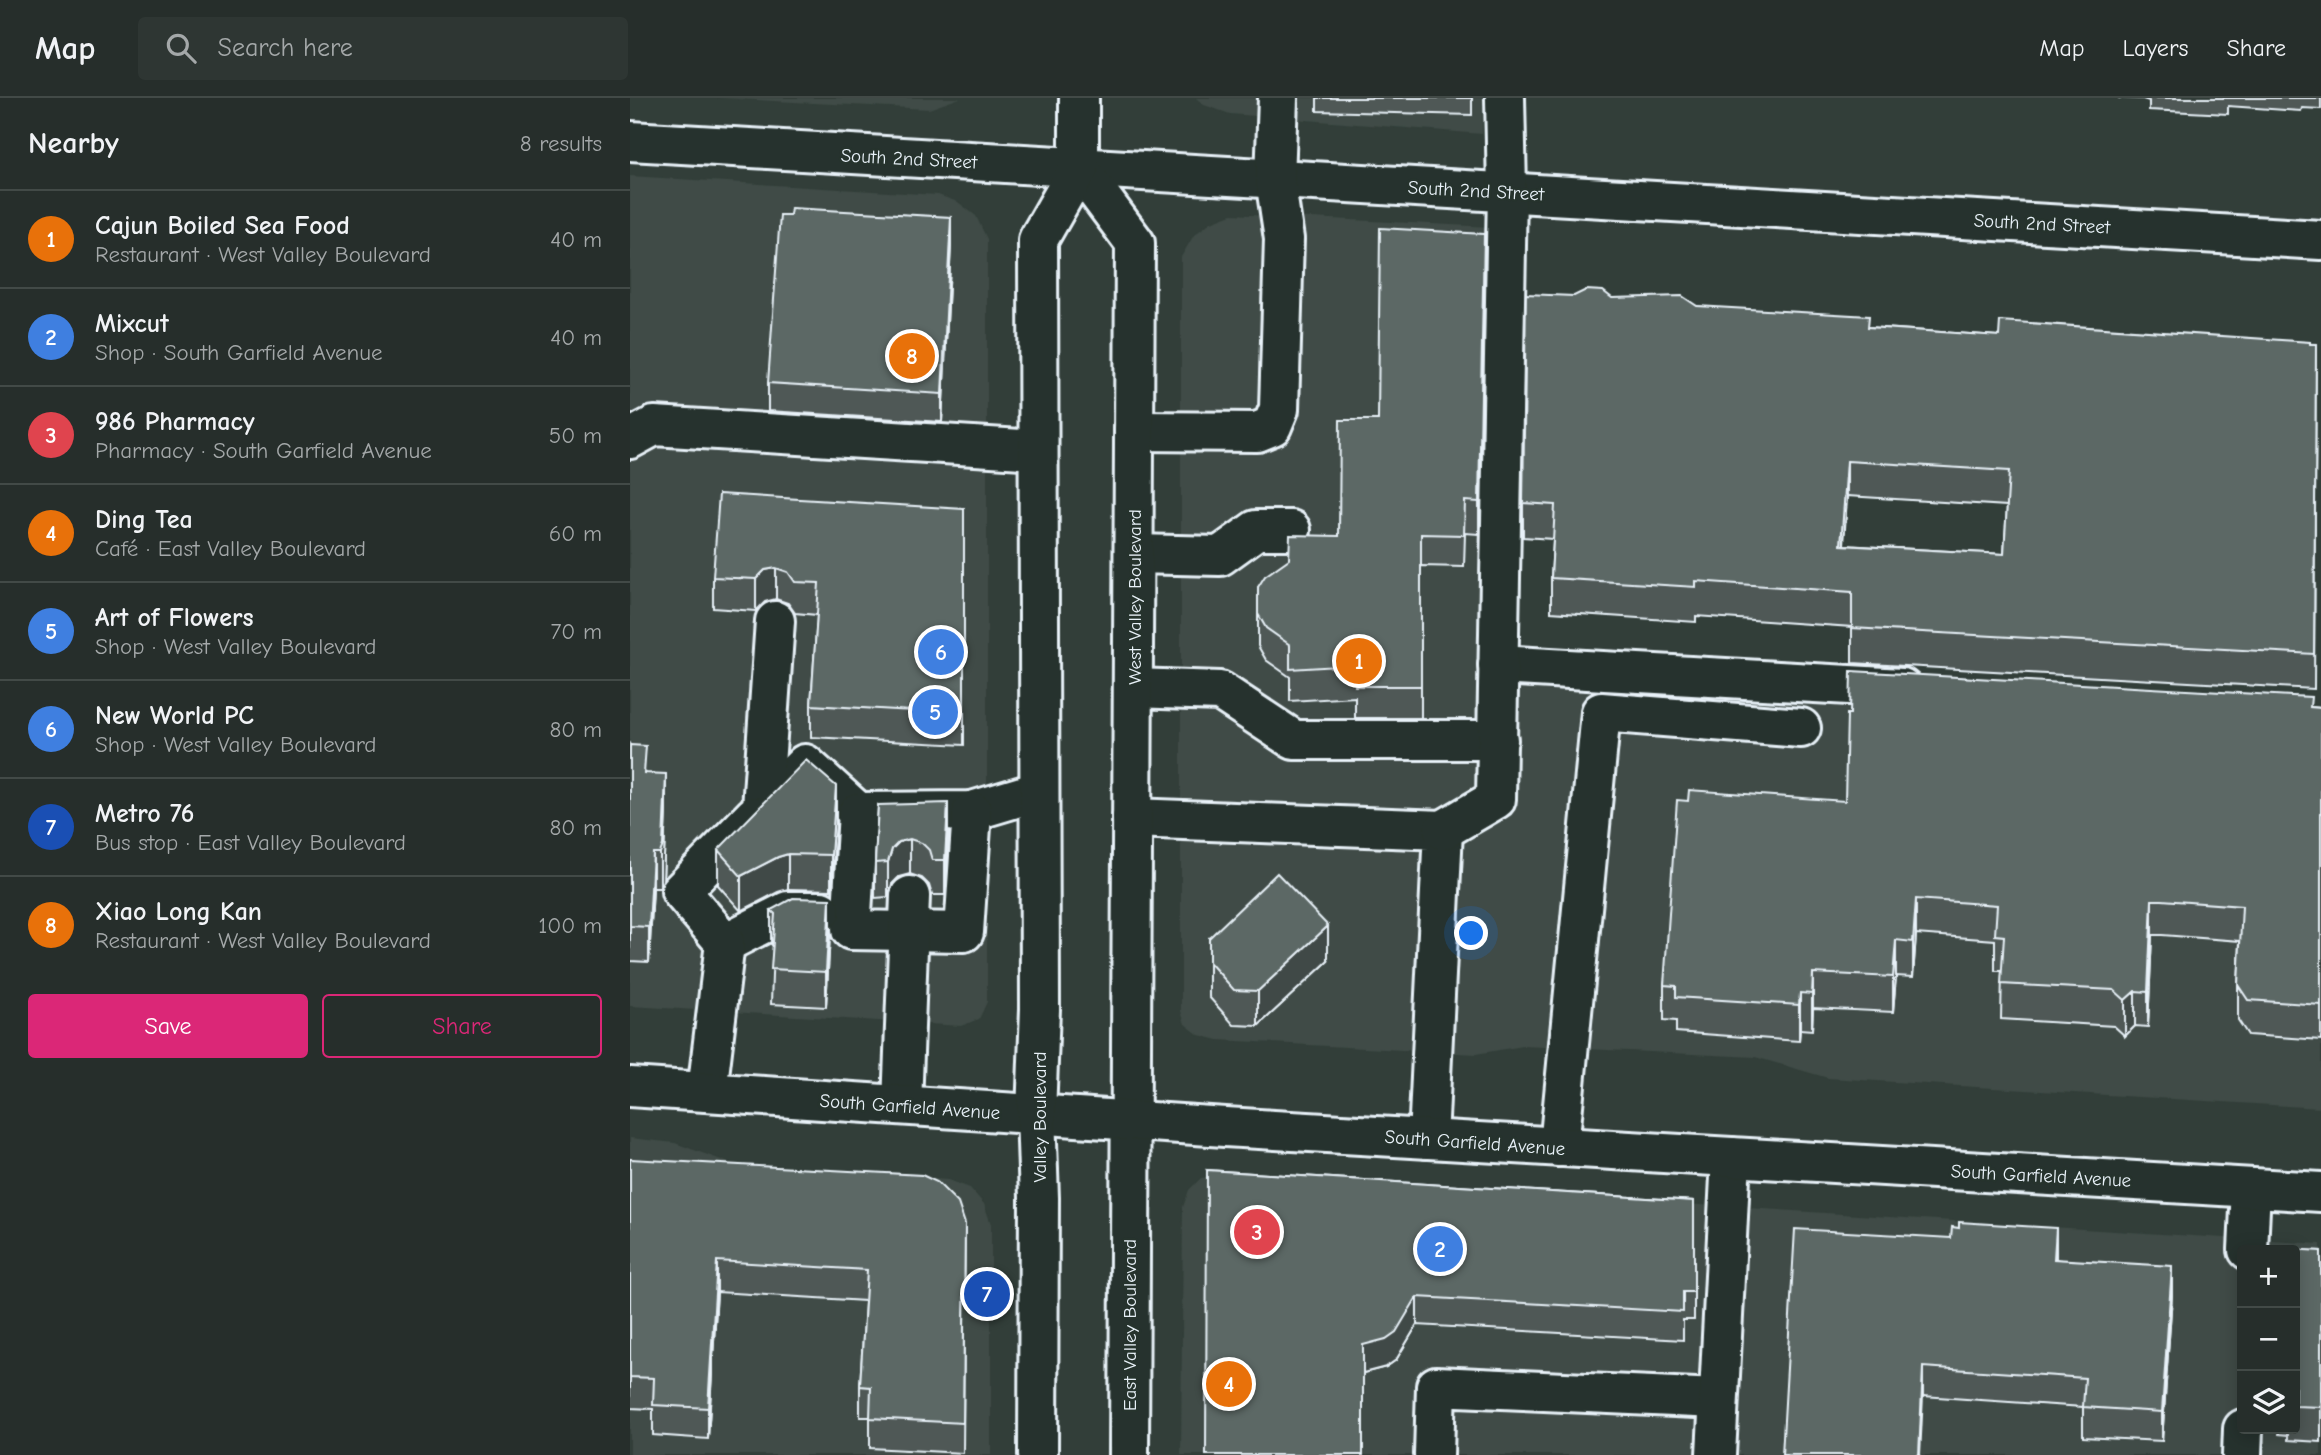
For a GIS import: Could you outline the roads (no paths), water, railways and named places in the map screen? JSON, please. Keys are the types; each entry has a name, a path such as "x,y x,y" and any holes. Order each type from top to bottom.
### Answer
{"main road":[{"path":"707,1093 725,943 681,891 805,764 858,812 913,825 1039,791 1038,240 1079,167 1080,98"},
{"path":"1134,431 1257,432 1272,426 1279,409 1284,239 1275,179 1278,98"},
{"path":"1132,818 1443,830 1496,799 1507,191 1505,98"},
{"name":"South 2nd Street","path":"630,141 2321,240"},
{"name":"West Valley Boulevard","path":"1079,167 1135,243 1130,1121"},
{"path":"630,439 654,426 1038,450"},
{"path":"1134,554 1220,556 1256,530 1290,530"},
{"path":"762,808 775,621"},
{"path":"1498,665 1931,689"},
{"path":"1133,688 1220,691 1294,740 1497,740"},
{"path":"1559,1147 1601,712 1801,728"},
{"name":"Valley Boulevard","path":"1038,1455 1039,1198 1036,1114 1040,1036 1039,791"},
{"path":"858,812 851,930 909,914 964,932 972,811"},
{"path":"1428,1139 1443,830"},
{"path":"725,943 788,911 852,912"},
{"path":"902,1105 909,914"},
{"name":"South Garfield Avenue","path":"630,1087 1130,1121 2321,1192"},
{"name":"East Valley Boulevard","path":"1129,1455 1130,1121"},
{"path":"1716,1455 1731,1157"},
{"path":"2248,1245 2251,1188"},
{"path":"1434,1455 1436,1386 1718,1399"},
{"path":"2242,1455 2243,1434"}],"place":[{"name":"Xiao Long Kan","path":"912,356"},
{"name":"New World PC","path":"941,652"},
{"name":"Cajun Boiled Sea Food","path":"1359,661"},
{"name":"Art of Flowers","path":"935,712"},
{"name":"986 Pharmacy","path":"1257,1232"},
{"name":"Mixcut","path":"1440,1249"},
{"name":"Metro 76","path":"987,1294"},
{"name":"Ding Tea","path":"1229,1384"}]}
